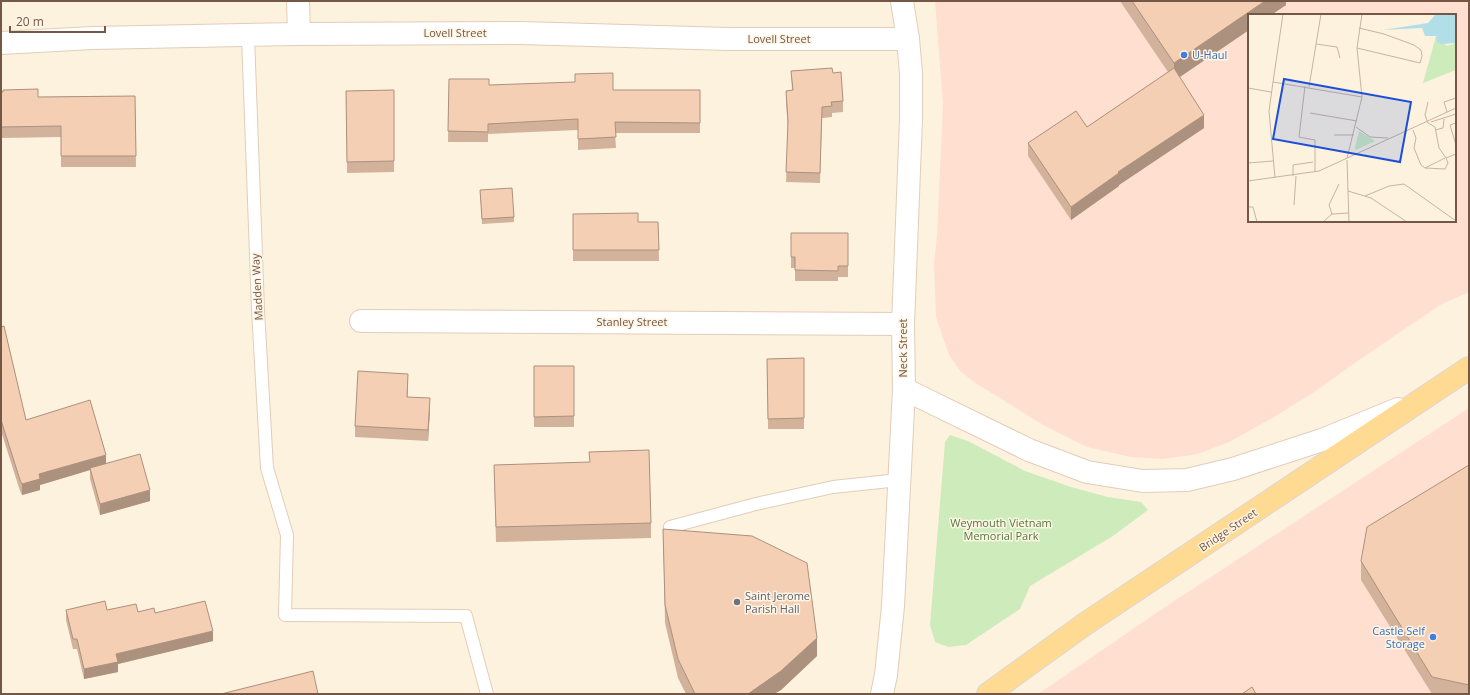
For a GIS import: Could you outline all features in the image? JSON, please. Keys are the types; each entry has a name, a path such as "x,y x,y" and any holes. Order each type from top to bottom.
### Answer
{"main road":[{"name":"Bridge Street","path":"988,694 1085,624 1469,368"}],"street":[{"path":"298,1 298,34"},
{"name":"Neck Street","path":"882,694 886,675 892,606 904,389 903,324 911,73 908,39 902,1"},
{"name":"Lovell Street","path":"1,43 92,38 521,32 729,39 908,39"},
{"name":"Stanley Street","path":"361,321 903,324"},
{"path":"904,389 1028,450 1087,472 1143,481 1187,480 1233,469 1322,440 1423,399"}],"lane":[{"name":"Madden Way","path":"248,36 258,310 267,468 287,536 285,615 466,616 487,694"},
{"path":"670,527 756,504 833,488 899,480"}],"shaded area":[{"path":"935,1 1469,1 1469,292 1440,305 1313,393 1229,442 1198,454 1163,459 1131,457 1087,447 1045,426 977,384 961,372 949,355 936,317 934,263 937,236 943,104"},
{"path":"1469,408 1469,694 1038,694 1168,605"}],"green space":[{"name":"Weymouth Vietnam Memorial Park","path":"950,435 968,441 1025,471 1071,487 1108,497 1141,502 1148,510 1113,536 1030,586 1020,609 966,645 948,647 935,642 930,625 945,442"}],"building":[{"name":"U-Haul","path":"1132,1 1265,1 1174,63"},
{"path":"832,68 833,73 841,72 843,101 831,102 832,106 822,107 820,173 786,172 788,121 786,91 793,90 791,71"},
{"path":"1174,68 1204,115 1118,172 1119,173 1071,207 1028,143 1076,111 1087,127"},
{"path":"613,73 613,90 700,90 700,123 615,122 616,137 578,139 578,119 488,124 488,132 448,131 449,79 489,79 489,85 575,82 575,74"},
{"path":"38,89 38,97 135,96 136,156 61,156 61,126 1,127 1,92 3,92 3,90"},
{"path":"394,90 394,161 347,162 346,91"},
{"path":"512,188 514,217 482,219 480,190"},
{"path":"638,213 638,222 658,222 659,250 573,250 573,214"},
{"path":"791,233 848,233 848,266 838,266 838,271 795,270 795,257 791,257"},
{"path":"4,326 26,420 90,400 106,455 39,474 40,479 22,484 1,420 1,327"},
{"path":"804,358 804,418 768,419 767,359"},
{"path":"534,366 574,366 574,416 534,417"},
{"path":"358,371 408,374 407,397 430,398 428,430 355,426"},
{"path":"649,450 651,523 496,527 494,465 590,462 589,452"},
{"path":"140,454 150,490 100,504 90,468"},
{"name":"Castle Self Storage","path":"1469,465 1469,685 1432,677 1361,561 1367,527"},
{"name":"Saint Jerome Parish Hall","path":"663,529 752,536 807,563 817,638 781,671 748,694 695,694 678,659 665,605"},
{"path":"105,601 107,610 136,604 138,612 154,608 155,613 205,601 213,631 116,654 118,662 84,669 77,639 73,639 66,610"},
{"path":"313,671 318,694 221,694"},
{"path":"1252,687 1256,694 1242,694"}],"place":[{"name":"U-Haul","path":"1184,55"},
{"name":"Saint Jerome Parish Hall","path":"737,602"},
{"name":"Castle Self Storage","path":"1433,637"}]}
